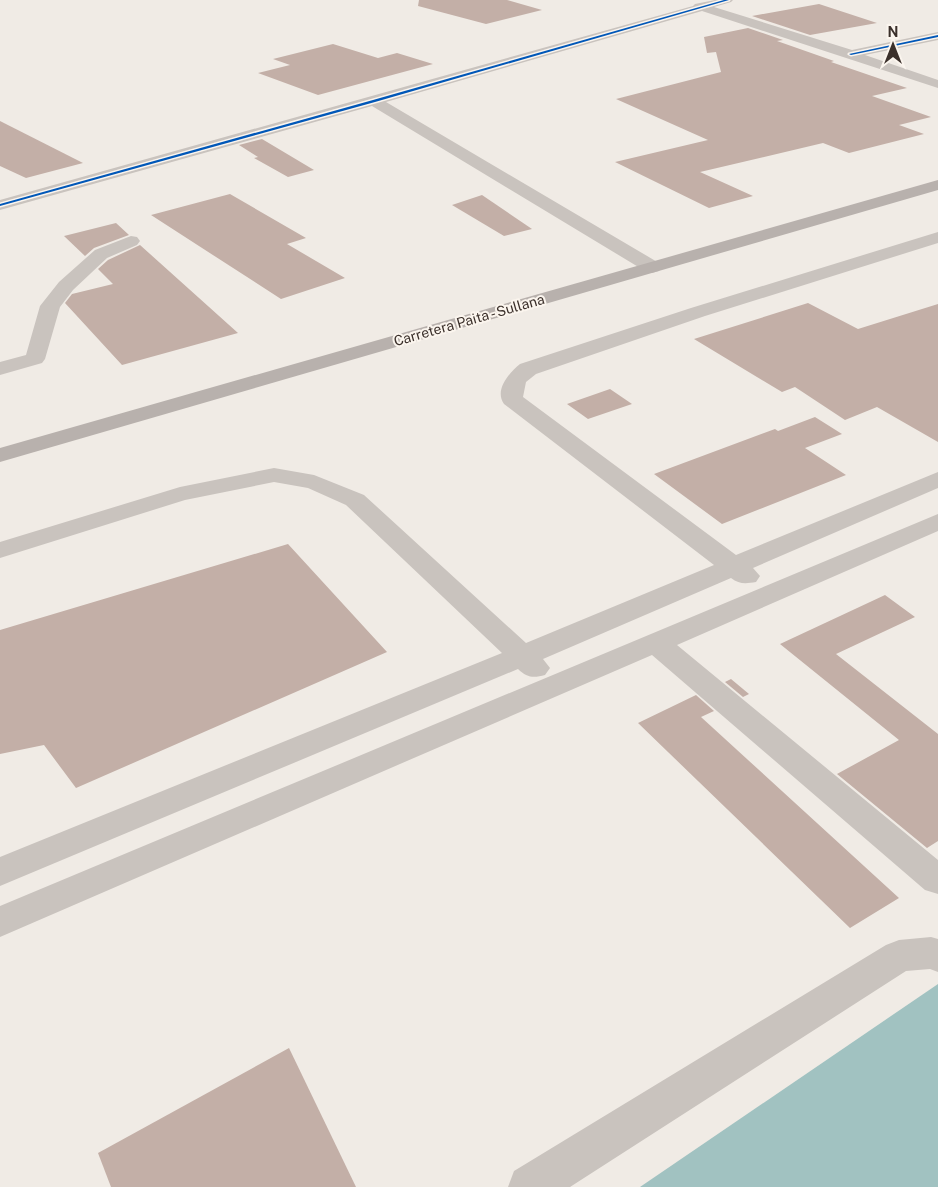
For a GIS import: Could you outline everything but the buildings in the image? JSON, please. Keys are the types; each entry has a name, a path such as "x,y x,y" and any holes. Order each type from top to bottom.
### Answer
{"main road":[{"name":"Carretera Paita - Sullana","path":"0,455 938,185"}],"street":[{"path":"681,0 938,84"},
{"path":"0,205 727,0"},
{"path":"850,54 938,36"},
{"path":"374,101 652,267"},
{"path":"769,594 512,399 512,386 517,377 528,370 698,312 938,237"},
{"path":"0,369 34,359 50,306 66,286 101,254 131,241"},
{"path":"0,550 180,494 274,475 314,482 355,500 523,656 553,688"},
{"path":"0,872 523,656 938,479"},
{"path":"0,922 553,688 938,522"},
{"path":"656,643 938,880"},
{"path":"530,1187 899,956 931,953 938,956"}],"water":[{"path":"938,984 938,1187 640,1187"}],"cycle path":[{"path":"0,205 727,0"},
{"path":"851,54 938,36"}]}
